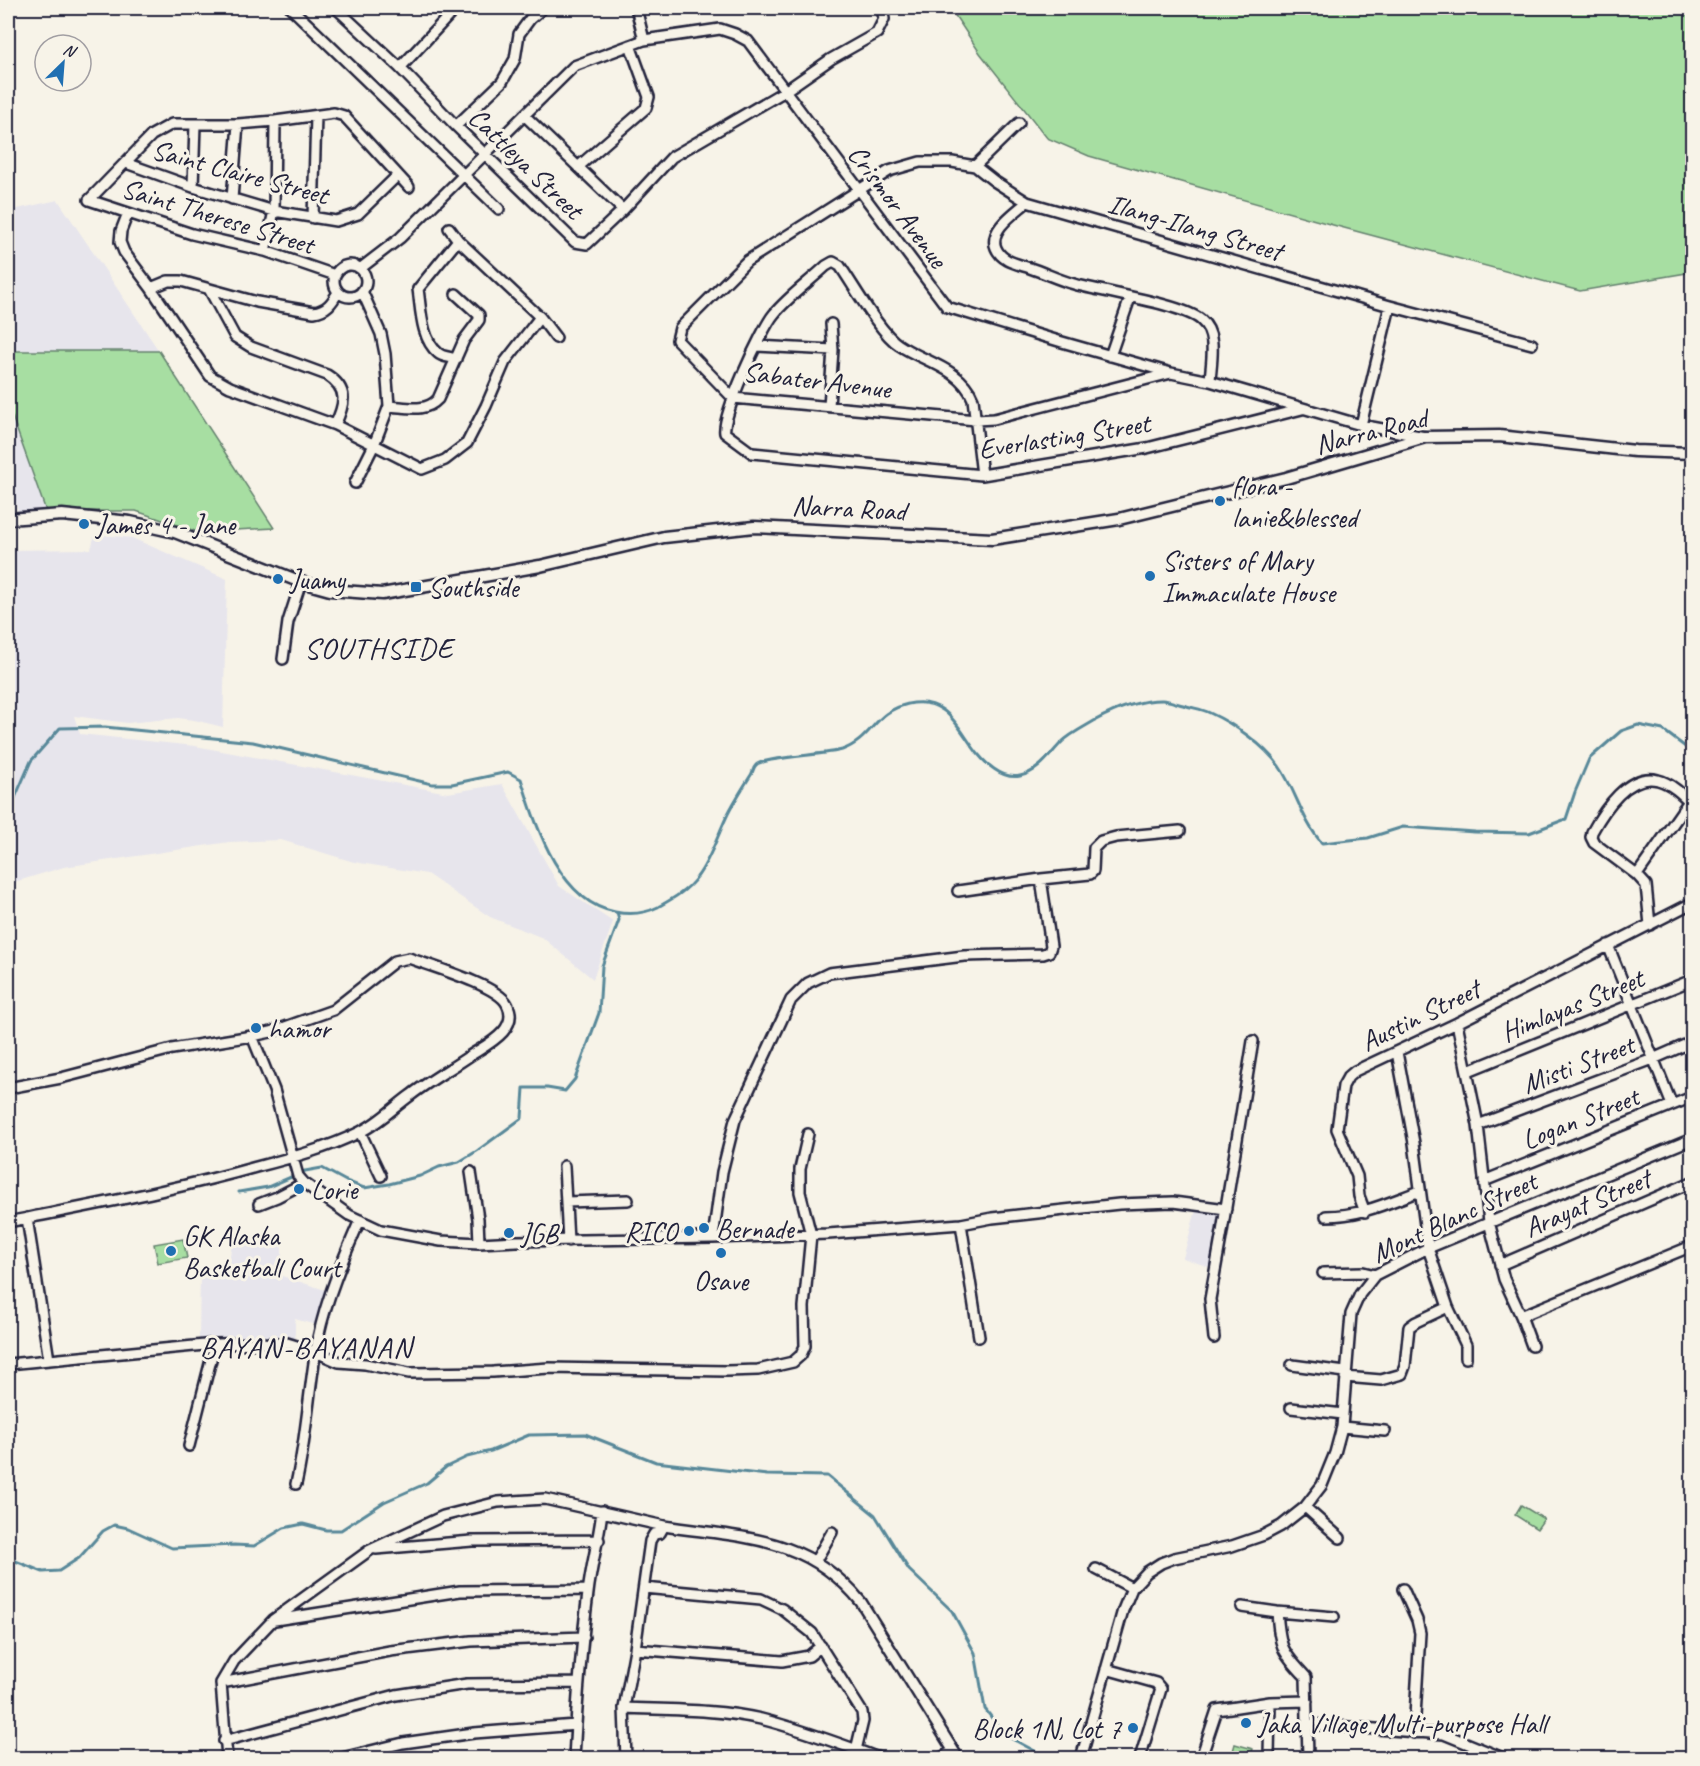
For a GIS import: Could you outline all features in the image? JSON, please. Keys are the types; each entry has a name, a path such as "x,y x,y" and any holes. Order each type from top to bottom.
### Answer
{"street":[{"path":"291,8 499,209"},
{"name":"Cattleya Street","path":"336,8 400,68 575,242 586,244 623,210 672,157 785,91 831,58 877,33 884,19 882,8"},
{"path":"400,68 456,8"},
{"path":"456,126 502,82 515,58 519,34 530,19 543,8"},
{"path":"636,8 644,40"},
{"name":"Crismor Avenue","path":"361,268 400,238 574,66 644,40 720,29 748,41 947,307 1110,356 1210,381 1361,425 1425,436"},
{"path":"578,167 646,108 649,102 630,45"},
{"path":"126,163 152,135 172,124 238,124 334,113 344,116 409,187"},
{"path":"524,115 623,210"},
{"path":"314,218 316,116"},
{"path":"265,251 274,211 275,121"},
{"path":"975,166 1018,123"},
{"path":"193,187 195,124"},
{"path":"232,199 238,124"},
{"name":"Ilang-Ilang Street","path":"858,190 889,171 920,162 952,162 975,166 1027,202 1390,306 1532,344"},
{"name":"Saint Claire Street","path":"126,163 193,187 274,211 336,221 358,214 398,175"},
{"name":"Saint Therese Street","path":"126,163 89,200 192,234 265,251 335,275"},
{"name":"Sabater Avenue","path":"858,190 747,261 680,328 677,340 733,398 976,420 994,419 1171,373"},
{"path":"1027,202 1002,223 995,240 996,248 1002,257 1072,283 1177,309 1201,320 1211,335 1210,381"},
{"path":"128,213 121,231 120,242 124,252 210,376 230,387 335,425 422,469 445,459 467,443 505,362 540,317"},
{"path":"448,228 540,317 556,338"},
{"path":"456,359 440,355 431,346 423,322 418,289 458,240"},
{"path":"733,398 774,315 832,262 840,266 873,317 896,344 960,378 968,387 973,399 982,475"},
{"path":"346,265 361,268 366,282 362,291 358,295 348,297 338,292 334,284 335,275 339,269 346,265"},
{"path":"151,288 168,282 181,281 256,302 314,312 323,311 331,304 338,292"},
{"path":"209,289 235,337 251,347 327,375 338,382 344,394 342,410 335,425"},
{"path":"355,483 374,445 389,406 381,334 362,291"},
{"path":"389,406 424,409 432,406 438,399 464,340 479,320 479,315 456,294"},
{"path":"1110,356 1130,298"},
{"path":"1361,425 1390,306"},
{"path":"829,406 833,350 831,324"},
{"path":"757,346 833,350"},
{"path":"333,379 337,368"},
{"name":"Everlasting Street","path":"733,398 724,428 725,433 752,453 982,475 1147,447 1305,409"},
{"name":"Narra Road","path":"8,519 62,515 130,522 176,532 301,582 330,590 382,594 540,566 664,537 754,527 992,539 1119,519 1286,478 1425,436 1498,436 1635,451 1692,453"},
{"path":"283,659 290,613 301,582"},
{"path":"1637,875 1691,802 1669,785 1658,780 1647,779 1628,786 1595,826 1591,837 1594,843 1637,875 1646,885 1650,925"},
{"path":"958,891 1090,874 1093,871 1094,848 1101,841 1116,837 1180,831"},
{"path":"713,1238 722,1172 735,1120 791,1000 808,983 829,973 964,956 1049,952 1051,946 1041,879"},
{"name":"Austin Street","path":"1365,1212 1359,1196 1357,1176 1337,1130 1343,1086 1348,1077 1355,1071 1457,1023 1692,903"},
{"path":"1608,945 1672,1105"},
{"path":"8,1088 61,1078 172,1049 271,1032 333,1010 395,961 403,958 409,958 477,984 501,998 506,1003 509,1012 504,1032 411,1095 379,1121 360,1132 294,1157 214,1179 8,1222"},
{"name":"Himlayas Street","path":"1468,1071 1692,980"},
{"path":"1457,1023 1478,1125 1489,1222 1504,1279 1532,1346"},
{"path":"252,1036 274,1090 300,1177 349,1215 381,1230 412,1237 479,1243 811,1235 961,1224 992,1218 1119,1204 1173,1202 1226,1209"},
{"path":"1214,1338 1210,1299 1252,1041"},
{"name":"Misti Street","path":"1478,1125 1692,1042"},
{"path":"1397,1052 1428,1248 1448,1307 1466,1345 1466,1358"},
{"name":"Logan Street","path":"1484,1181 1692,1097"},
{"path":"360,1132 381,1176"},
{"path":"8,1364 215,1344 287,1343 339,1362 353,1362 409,1372 493,1372 549,1368 727,1371 775,1367 793,1362 801,1355 805,1346 804,1307 811,1235 800,1192 800,1169 808,1134"},
{"name":"Mont Blanc Street","path":"1081,1758 1123,1610 1132,1588 1147,1572 1161,1563 1250,1540 1281,1526 1305,1507 1322,1485 1335,1453 1342,1427 1351,1314 1360,1294 1375,1275 1428,1248 1692,1139"},
{"path":"564,1166 568,1241"},
{"path":"471,1172 479,1243"},
{"path":"259,1204 277,1197 300,1177"},
{"name":"Arayat Street","path":"1500,1265 1692,1182"},
{"path":"1326,1216 1347,1216 1365,1212 1420,1191"},
{"path":"566,1202 628,1200"},
{"path":"27,1218 49,1360"},
{"path":"296,1484 316,1352 331,1288 360,1220"},
{"path":"961,1224 978,1336"},
{"path":"1521,1316 1692,1246"},
{"path":"1323,1273 1363,1272 1375,1275"},
{"path":"1292,1365 1381,1380 1402,1374 1406,1366 1409,1328 1416,1322 1448,1307"},
{"path":"189,1446 215,1344"},
{"path":"1291,1408 1343,1413"},
{"path":"1342,1427 1385,1431"},
{"path":"227,1758 221,1683 234,1661 273,1620 370,1550 443,1516 498,1502 545,1499 664,1526 759,1540 789,1548 816,1560 849,1588 861,1602 955,1755 941,1758"},
{"path":"1305,1507 1340,1538"},
{"path":"574,1758 578,1683 588,1590 599,1540 602,1511"},
{"path":"626,1758 624,1708 650,1541 654,1534 660,1533 664,1526"},
{"path":"816,1560 832,1533"},
{"path":"370,1550 472,1541 599,1540"},
{"path":"1096,1569 1132,1588"},
{"path":"644,1588 761,1599 797,1619 821,1646 862,1712 864,1721 856,1750"},
{"path":"1403,1589 1417,1620 1420,1633 1414,1732"},
{"path":"273,1620 460,1591 588,1590"},
{"path":"1242,1607 1334,1617"},
{"path":"1276,1612 1280,1644 1293,1664 1306,1677 1308,1758"},
{"path":"221,1683 390,1651 471,1641 584,1637"},
{"path":"635,1649 782,1661 809,1656 821,1646"},
{"path":"1106,1669 1156,1683 1161,1689 1140,1758"},
{"path":"224,1741 396,1695 467,1684 578,1683"},
{"path":"1201,1758 1217,1710 1270,1702 1307,1701"},
{"path":"1269,1758 1270,1702"},
{"path":"624,1708 719,1713 759,1719 795,1728 879,1758"},
{"path":"1308,1724 1450,1736 1497,1757"},
{"path":"342,1758 403,1743 474,1733 576,1725"}],"shaded area":[{"path":"58,200 159,351 8,351 8,211"},
{"path":"8,405 46,511 19,513 8,483"},
{"path":"95,534 132,538 227,579 223,727 178,718 127,723 74,716 80,734 195,746 448,793 502,784 559,886 613,922 593,979 543,938 490,917 427,874 354,862 281,840 229,842 64,867 8,884 8,821 12,818 8,805 8,550 91,549"},
{"path":"1196,1210 1220,1214 1212,1268 1183,1258"},
{"path":"282,1235 282,1276 325,1290 316,1325 295,1319 295,1340 271,1336 199,1340 200,1272 227,1274 232,1243"}],"green space":[{"path":"950,8 1692,8 1692,272 1580,291 1333,225 1089,156 1047,138 980,53"},
{"path":"8,351 159,351 274,528 198,532 136,511 46,511 8,405"},
{"name":"GK Alaska Basketball Court","path":"183,1239 187,1258 158,1263 154,1244"},
{"path":"1521,1505 1544,1519 1537,1529 1515,1515"},
{"path":"1235,1744 1253,1749 1250,1758 1231,1758"}],"waterway":[{"path":"8,814 31,761 60,728 105,727 253,742 432,784 452,784 508,772 521,779 543,839 565,878 595,905 615,912 632,914 658,907 693,882 706,863 729,812 756,765 770,760 842,750 860,739 887,713 908,704 924,703 948,714 983,759 997,771 1013,776 1033,771 1073,733 1127,706 1162,700 1204,710 1238,729 1273,758 1285,775 1309,825 1322,843 1368,838 1403,827 1529,833 1566,819 1589,759 1621,731 1638,725 1663,730 1692,752"},
{"path":"239,1192 268,1187 305,1171 322,1168 364,1188 420,1176 439,1167 459,1162 522,1118 524,1088 565,1091 575,1079 599,1013 602,966 619,920 617,913"},
{"path":"8,1558 43,1572 59,1571 79,1558 103,1531 114,1525 128,1528 172,1548 254,1546 284,1528 303,1524 326,1530 341,1530 384,1502 427,1483 446,1467 529,1435 585,1434 656,1462 767,1475 827,1476 875,1515 909,1570 952,1611 975,1653 985,1709 1005,1735 1048,1758"}],"place":[{"name":"flora - lanie&blessed","path":"1220,501"},
{"name":"James 4 - Jane","path":"84,524"},
{"name":"Sisters of Mary Immaculate House","path":"1150,576"},
{"name":"Juamy","path":"278,579"},
{"name":"Southside","path":"416,587"},
{"name":"hamor","path":"256,1028"},
{"name":"Lorie","path":"299,1189"},
{"name":"Bernade","path":"704,1228"},
{"name":"RICO","path":"689,1231"},
{"name":"JGB","path":"509,1233"},
{"name":"GK Alaska Basketball Court","path":"171,1251"},
{"name":"Osave","path":"721,1253"},
{"name":"Jaka Village Multi-purpose Hall","path":"1246,1723"},
{"name":"Block 1N, Lot 7","path":"1133,1728"}],"district":[{"name":"SOUTHSIDE","path":"379,648"},
{"name":"BAYAN-BAYANAN","path":"306,1347"}]}
